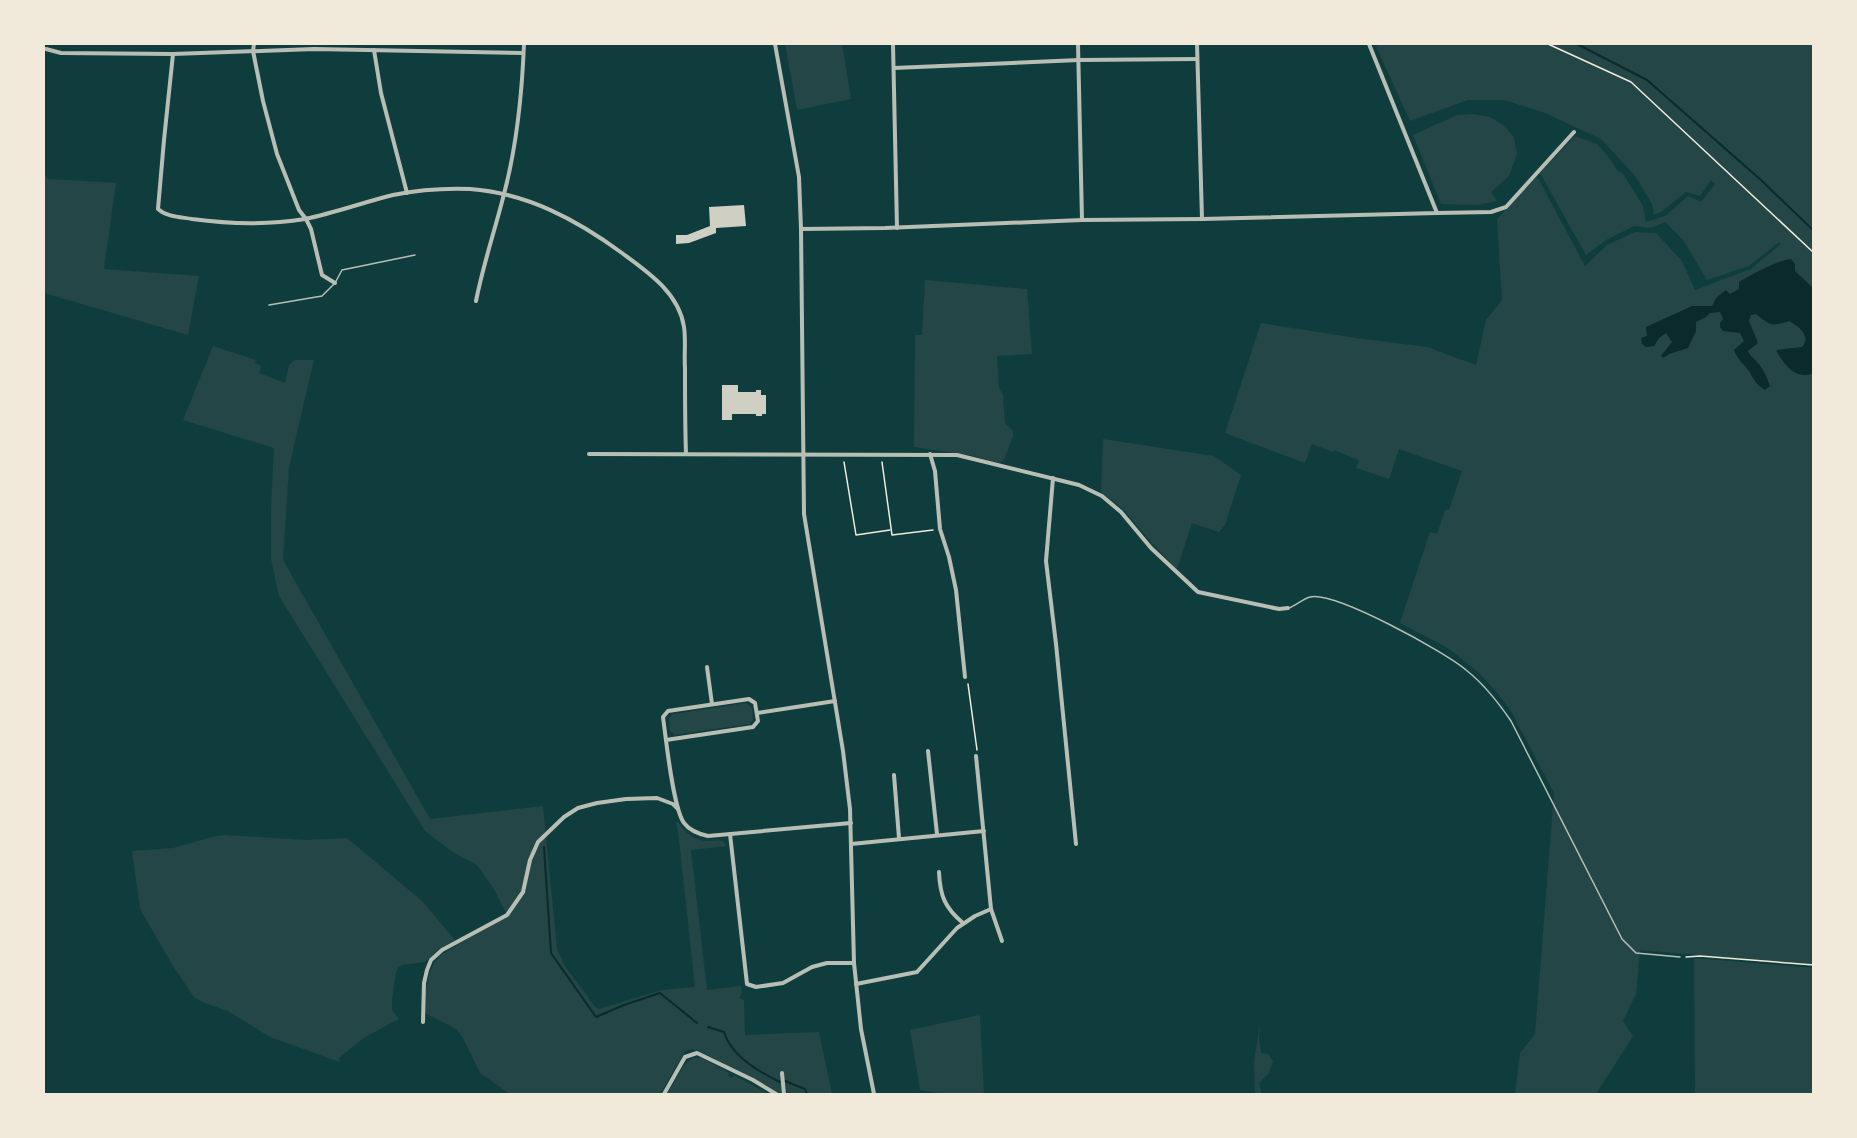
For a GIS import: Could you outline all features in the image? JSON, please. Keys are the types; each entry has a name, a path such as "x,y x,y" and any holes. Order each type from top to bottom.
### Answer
{"street":[{"path":"254,44 253,51 263,101 277,154 299,210 311,229 322,275 335,283"},
{"path":"476,301 488,247 504,194 518,124 524,44"},
{"path":"775,44 799,177 804,514 843,751 850,823 854,963 861,1029 874,1095"},
{"path":"893,44 897,228"},
{"path":"1078,44 1082,220"},
{"path":"1197,44 1202,219"},
{"path":"1370,44 1437,213"},
{"path":"46,49 62,53 173,54 374,50 523,53"},
{"path":"374,50 381,93 407,193"},
{"path":"173,54 164,140 160,211 167,215 230,222 266,223 306,219 407,193 457,189 504,194 542,206 572,219 647,272 676,303 684,327 686,454"},
{"path":"894,68 1079,60 1197,59"},
{"path":"801,229 897,228 1082,220 1491,212 1506,207 1574,132"},
{"path":"589,454 957,455 1079,485 1102,496 1121,512 1151,548 1198,592 1279,609 1288,608"},
{"path":"930,454 935,471 940,530 956,590 965,677"},
{"path":"1053,477 1046,561 1076,844"},
{"path":"707,667 712,704"},
{"path":"666,740 753,727 758,721 755,703 749,699 712,704 668,711 663,717 666,740 678,809 684,822 695,832 708,836 850,823"},
{"path":"757,713 835,700"},
{"path":"928,751 937,834"},
{"path":"976,756 991,909 1002,941"},
{"path":"894,775 899,838"},
{"path":"423,1022 424,983 431,960 442,950 507,915 523,892 530,860 538,842 564,817 578,807 626,799 657,798 673,804 678,809"},
{"path":"851,844 984,831"},
{"path":"730,834 747,984 756,987 783,983 826,963 854,963"},
{"path":"939,872 939,885 943,899 951,913 963,923"},
{"path":"856,984 916,972 957,928 991,909"},
{"path":"664,1095 685,1057 696,1053 753,1080 776,1095"},
{"path":"782,1073 784,1095"}],"lane":[{"path":"269,305 322,296 335,283 342,270 415,255"},
{"path":"1288,608 1310,597 1328,598 1372,616 1438,650 1466,669 1490,693 1511,721 1622,939 1636,953 1680,957"}],"path":[{"path":"1548,44 1631,82 1814,253"},
{"path":"881,454 892,535 940,530"},
{"path":"843,455 856,535 891,530"},
{"path":"965,677 969,686 977,746 976,756"},
{"path":"1680,957 1700,956 1814,966"}],"shaded area":[{"path":"785,44 842,44 851,99 797,110"},
{"path":"1375,44 1813,44 1813,965 1640,950 1636,994 1623,1021 1633,1036 1596,1094 1515,1094 1520,1053 1535,1034 1554,793 1511,711 1495,690 1477,671 1448,648 1400,623 1430,532 1437,534 1445,510 1449,510 1462,471 1399,449 1389,479 1356,468 1359,460 1334,450 1333,452 1312,444 1305,463 1225,433 1261,323 1427,347 1476,365 1486,320 1502,300 1497,219 1537,176 1585,266 1607,245 1635,232 1656,233 1682,261 1695,290 1751,269 1781,244 1779,242 1749,266 1707,280 1683,240 1665,222 1650,228 1634,226 1606,240 1586,255 1540,173 1575,136 1597,144 1617,170 1624,175 1643,206 1646,222 1665,216 1688,196 1701,202 1715,184 1711,180 1700,196 1686,192 1654,215 1652,204 1635,176 1601,139 1545,113 1504,100 1468,100 1410,121"},
{"path":"1472,114 1490,117 1503,125 1514,137 1517,154 1509,176 1491,192 1497,201 1478,205 1441,204 1413,135 1457,115"},
{"path":"44,173 48,179 116,183 104,269 199,276 188,335 44,293"},
{"path":"1791,259 1795,264 1795,271 1813,288 1814,373 1801,375 1791,370 1776,350 1802,347 1805,343 1805,335 1800,329 1789,321 1771,324 1756,314 1751,315 1749,321 1758,343 1748,351 1760,366 1770,386 1765,390 1759,386 1739,360 1734,350 1744,341 1740,333 1723,331 1720,327 1723,319 1720,312 1710,313 1696,322 1696,331 1688,348 1663,358 1661,356 1672,342 1666,333 1654,346 1646,347 1642,344 1641,338 1647,336 1646,327 1692,306 1712,306 1716,298 1726,290 1730,294 1739,289 1739,282 1772,265"},
{"path":"925,280 1027,289 1032,354 997,356 999,388 1003,395 1005,423 1013,431 1004,460 999,463 969,455 914,447 915,335 922,335"},
{"path":"213,346 256,360 255,363 261,366 259,373 285,383 289,365 295,360 314,360 289,467 283,560 430,819 543,806 557,949 565,966 595,1007 599,1009 662,990 695,987 676,822 687,833 699,840 723,841 726,846 691,850 707,990 741,986 742,992 739,998 744,1000 745,1035 819,1032 832,1094 787,1094 784,1076 780,1077 782,1092 777,1093 700,1051 692,1049 685,1051 660,1094 510,1094 480,1073 463,1038 456,1029 425,1013 429,977 439,956 507,915 494,889 477,865 454,853 425,831 279,596 271,559 274,448 183,420"},
{"path":"1103,439 1214,456 1241,475 1225,525 1219,532 1192,523 1177,569 1122,508 1101,492"},
{"path":"746,703 752,708 753,720 750,724 675,735 670,730 669,718 673,714"},
{"path":"225,835 305,840 347,838 422,901 455,940 438,950 425,962 402,965 398,968 392,1010 399,1019 365,1037 339,1058 340,1062 270,1037 228,1011 194,997 140,909 132,851 173,848"},
{"path":"1694,958 1813,968 1813,1094 1695,1094"},
{"path":"980,1015 984,1094 943,1094 920,1090 910,1030"},
{"path":"1260,1023 1261,1053 1268,1054 1273,1061 1269,1073 1259,1083 1262,1094 1255,1094 1254,1062"},
{"path":"693,1058 702,1058 729,1073 728,1076 732,1078 734,1075 768,1094 667,1094 685,1064"}],"building":[{"path":"744,205 746,226 716,228 716,233 689,243 676,244 676,235 687,235 710,226 709,207"},
{"path":"722,385 738,385 738,392 761,390 761,395 766,395 766,414 756,416 756,414 732,414 732,420 722,420"}],"waterway":[{"path":"1577,44 1647,80 1761,180 1814,231"},
{"path":"544,847 551,953 596,1017 660,993 697,1023"},
{"path":"708,1027 724,1032 739,1056 780,1082"},
{"path":"785,1081 805,1089 807,1094"}]}
